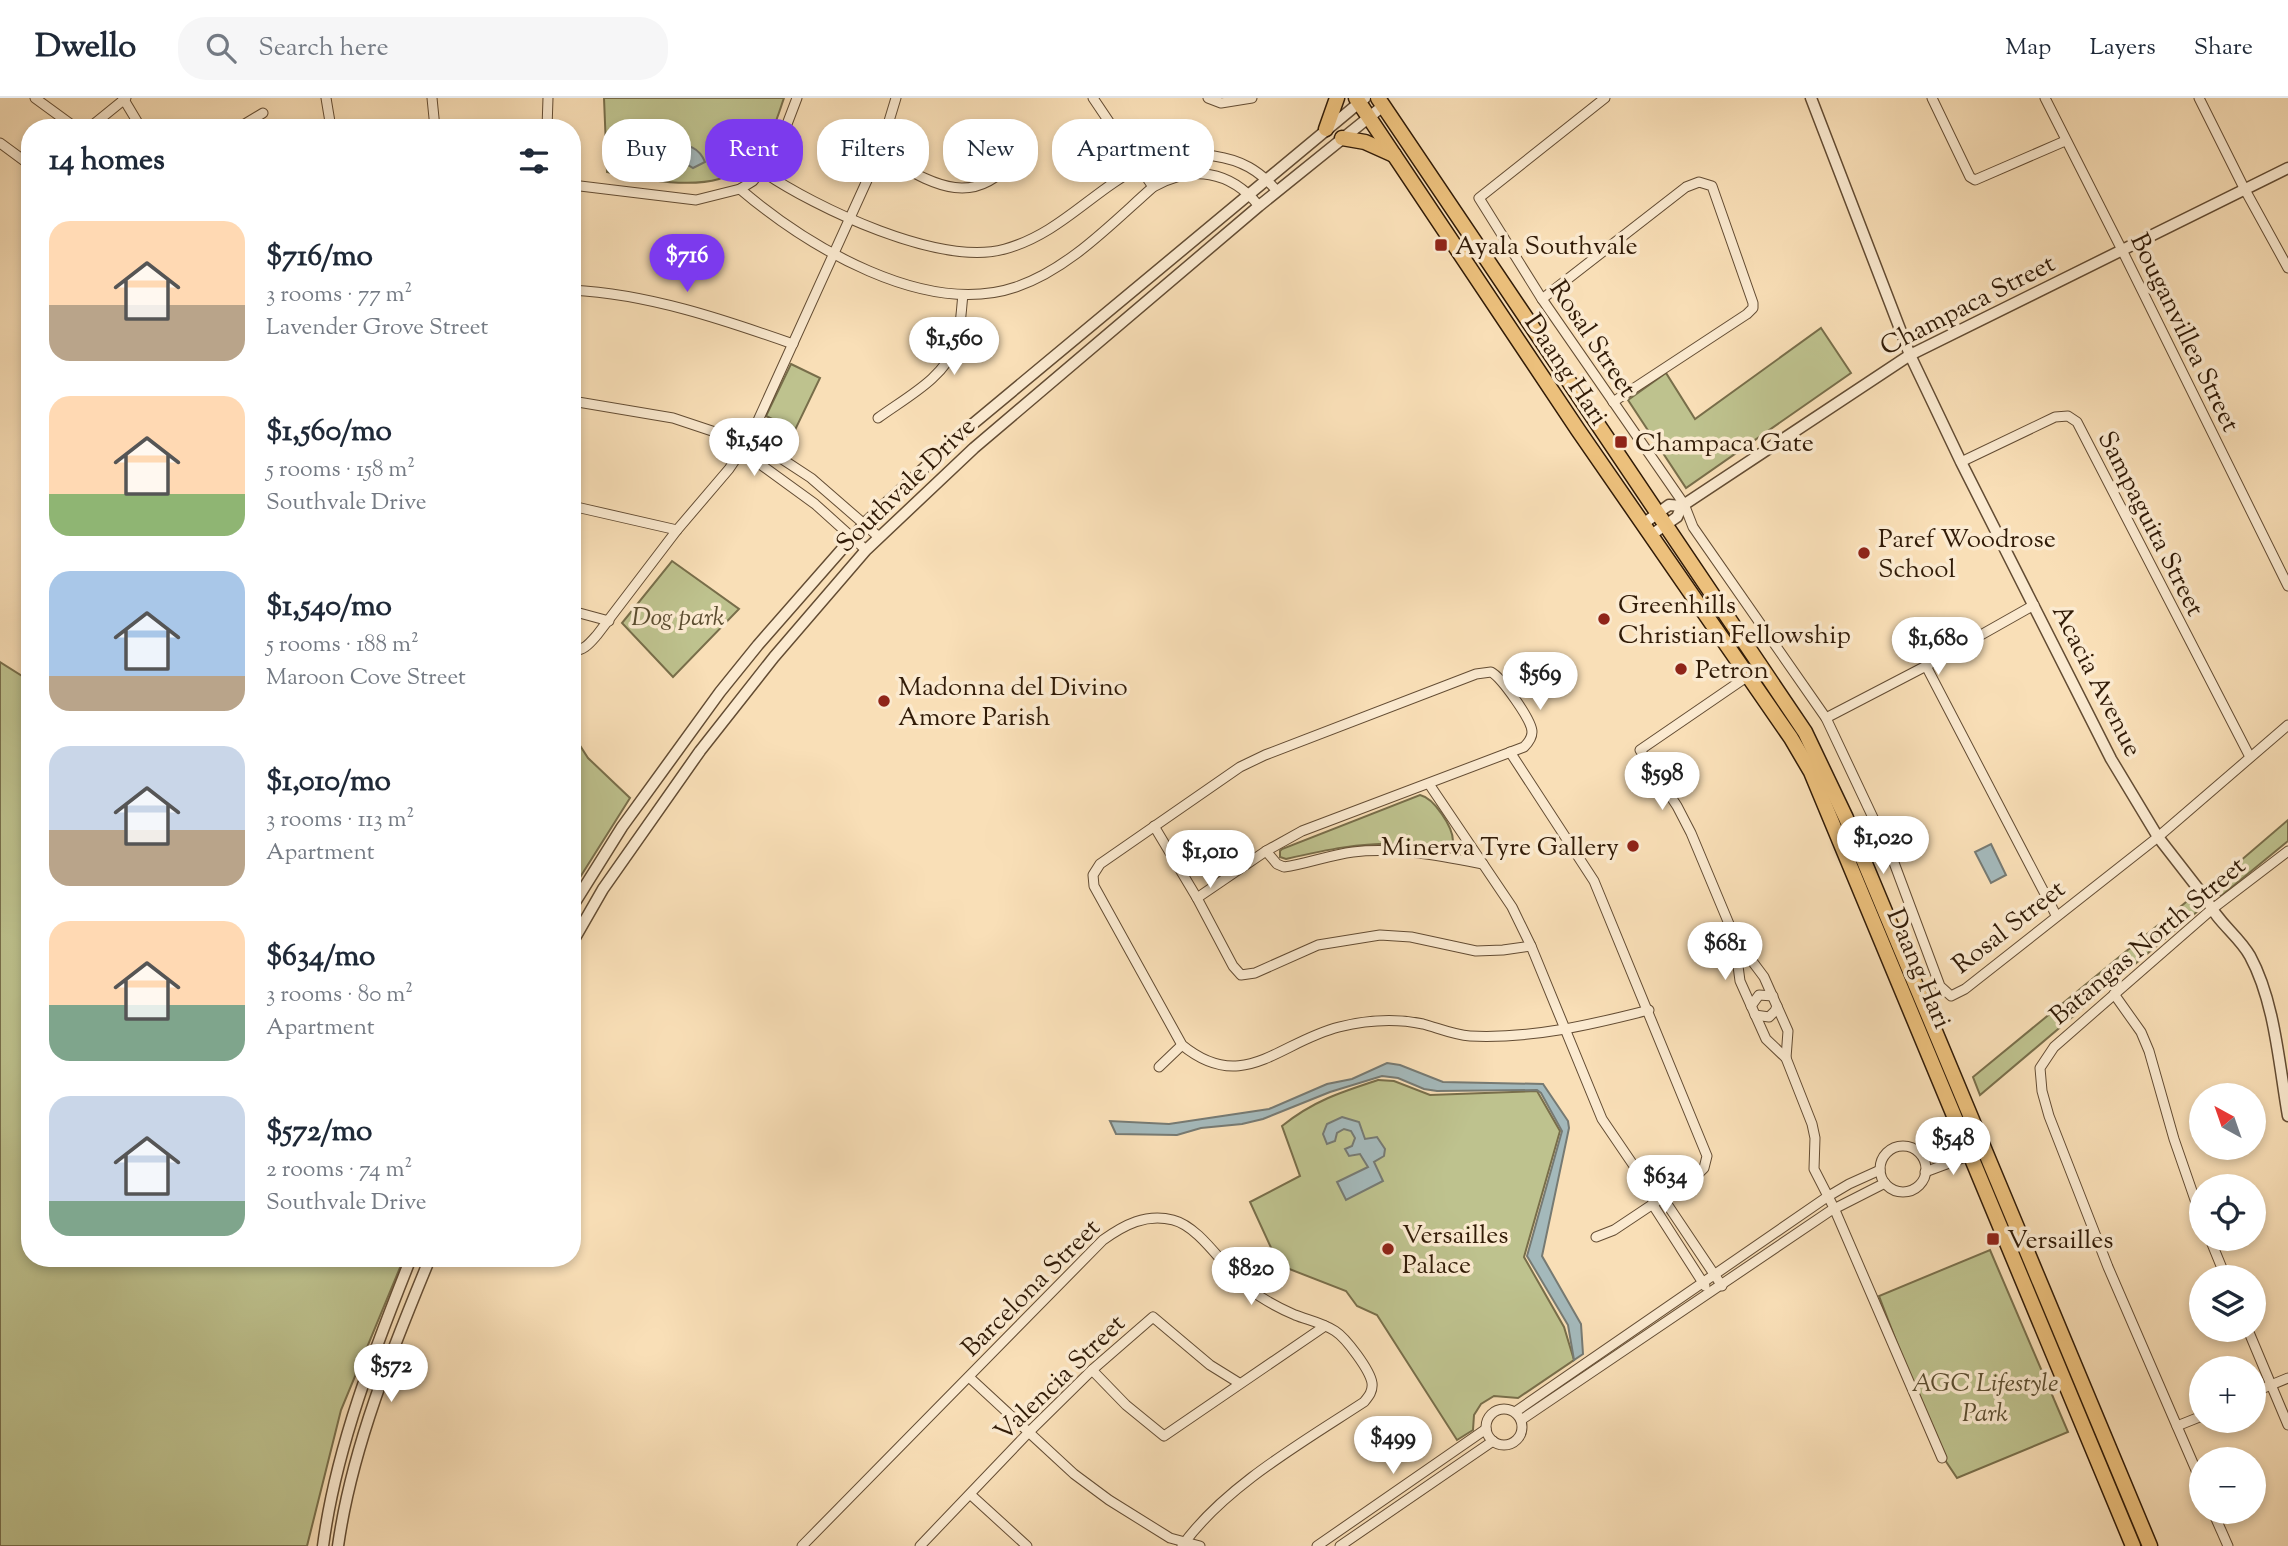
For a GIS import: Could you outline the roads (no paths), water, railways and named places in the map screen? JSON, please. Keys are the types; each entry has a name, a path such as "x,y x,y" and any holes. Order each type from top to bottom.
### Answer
{"main road":[{"path":"1325,130 1337,98"},
{"name":"Daang Hari","path":"1360,100 1647,530 1791,738 1811,772 1968,1130"},
{"name":"Daang Hari","path":"1380,102 1667,515 1805,732 1846,818 2133,1546"},
{"path":"1342,138 1365,142 1396,156"},
{"name":"Daang Hari","path":"1977,1152 2150,1546"}],"street":[{"path":"36,98 64,119"},
{"path":"100,119 124,98 136,119"},
{"path":"326,98 330,119"},
{"path":"432,98 434,119"},
{"path":"547,119 548,98"},
{"path":"789,119 797,98"},
{"path":"889,119 896,98"},
{"path":"1093,98 1107,119"},
{"path":"1208,98 1221,103 1252,98"},
{"name":"Rosal Street","path":"1605,98 1479,198 1542,299 1683,505 1693,527 1826,718 1893,860 1940,986 1951,996 1965,989 2158,837"},
{"name":"Acacia Avenue","path":"1811,98 1910,355 2111,759 2158,837 2207,900 2211,909 2248,953 2260,976 2267,998 2288,1115"},
{"path":"1932,98 1970,177 1975,180 2065,141"},
{"name":"Bouganvillea Street","path":"2045,98 2288,586"},
{"path":"2199,98 2288,268"},
{"name":"Southvale Drive","path":"581,893 622,827 706,711 758,645 865,523 962,433 1360,100"},
{"name":"Southvale Drive","path":"581,928 610,879 700,751 774,657 866,550 974,448 1259,206 1369,117 1380,102"},
{"path":"253,119 263,113"},
{"path":"0,143 21,158"},
{"path":"1214,157 1249,166 1266,178 1277,191"},
{"name":"Champaca Street","path":"1683,505 1910,355 2288,168"},
{"path":"740,189 797,233 833,253 904,286 963,295 997,292 1016,287 1055,268 1084,247 1153,187 1169,178 1184,174 1203,174 1227,180 1248,193 1259,206"},
{"path":"929,179 944,186 964,190 987,182"},
{"path":"581,186 696,200 740,189 749,182"},
{"path":"778,182 849,218 907,240 938,249 972,252 1004,250 1033,238 1116,182"},
{"path":"581,649 609,621 750,438 865,182"},
{"path":"1149,182 1153,187"},
{"path":"1542,299 1686,187 1699,182 1712,186 1753,308 1613,402"},
{"path":"581,290 678,307 793,344"},
{"path":"878,418 938,373 949,359 957,343 963,295"},
{"path":"581,403 673,418 736,439 750,438 811,478 879,537"},
{"name":"Sampaguita Street","path":"1961,462 2055,417 2068,416 2077,422 2250,757"},
{"path":"736,439 742,451 800,493 866,550"},
{"path":"1647,530 1683,505"},
{"path":"581,508 677,530"},
{"path":"1826,718 1926,667 2034,605"},
{"path":"581,613 609,621"},
{"path":"1926,667 2056,915"},
{"path":"1197,898 1266,850 1302,831 1524,747 1530,741 1532,732 1529,722 1502,680 1497,675 1484,671 1265,755 1216,782 1100,864 1092,881 1182,1045 1197,1058 1217,1065 1238,1068 1256,1063 1335,1028 1363,1022 1401,1020 1466,1036 1511,1036 1565,1030 1649,1010"},
{"path":"1748,676 1640,750 1691,833 1742,955 1752,961 1764,977 1788,1031 1786,1058"},
{"path":"2158,837 2288,725"},
{"path":"1510,752 1594,881 1707,1156 1704,1168 1698,1174 1658,1196 1653,1205 1614,1230 1596,1237"},
{"path":"1429,784 1512,907 1531,946 1602,1119 1722,1286"},
{"path":"1154,825 1233,966 1241,975 1248,976 1318,946 1380,935 1412,937 1476,951 1531,946"},
{"path":"1266,850 1277,864 1284,867 1333,855 1373,851 1446,857 1483,864"},
{"name":"Batangas North Street","path":"2177,1426 2108,1267 2049,1116 2042,1091 2040,1068 2054,1047 2211,909 2288,851"},
{"path":"1742,955 1738,967 1740,981 1766,1039 1786,1058 1812,1124 1815,1138 1814,1169 1942,1458"},
{"path":"1751,1006 1759,995 1775,1001"},
{"path":"2114,995 2141,1032 2149,1051 2189,1182"},
{"path":"1755,1015 1769,1017 1775,1001"},
{"path":"1159,1067 1182,1045"},
{"path":"1917,1150 1924,1160 1925,1172 1918,1185 1905,1191 1890,1188 1880,1170 1883,1156 1895,1147 1917,1150 1968,1130"},
{"path":"1925,1172 1977,1152"},
{"path":"1518,1416 1827,1197 1880,1170"},
{"path":"1518,1416 1722,1286 1834,1209 1885,1183"},
{"path":"1653,1205 1710,1293"},
{"name":"Barcelona Street","path":"802,1546 1103,1240 1136,1220 1154,1218 1174,1220 1188,1227 1249,1288 1271,1303 1325,1326 1347,1341 1371,1378 1373,1386 1364,1402 1226,1498 1181,1544"},
{"path":"323,1546 327,1516 349,1428 407,1267"},
{"path":"338,1546 356,1464 374,1403 426,1267"},
{"name":"Valencia Street","path":"920,1546 1092,1370 1153,1317 1210,1365 1239,1383"},
{"path":"1092,1370 1126,1405 1164,1436 1325,1326"},
{"path":"2253,1342 2288,1426"},
{"path":"969,1377 1074,1474 1140,1521 1181,1544 1200,1546"},
{"path":"2266,1387 2288,1378"},
{"path":"1317,1546 1486,1429 1489,1416 1494,1411 1509,1409 1518,1416 1523,1428 1515,1442 1507,1445 1493,1441 1486,1429"},
{"path":"2189,1421 2177,1426 2189,1454"},
{"path":"1340,1546 1493,1441"},
{"path":"971,1494 1027,1546"},
{"path":"2218,1524 2228,1546"}],"place":[{"name":"Ayala Southvale","path":"1441,245"},
{"name":"Champaca Gate","path":"1621,442"},
{"name":"Paref Woodrose School","path":"1864,553"},
{"name":"Greenhills Christian Fellowship","path":"1604,619"},
{"name":"Petron","path":"1681,669"},
{"name":"Madonna del Divino Amore Parish","path":"884,701"},
{"name":"Minerva Tyre Gallery","path":"1633,846"},
{"name":"Versailles","path":"1993,1239"},
{"name":"Versailles Palace","path":"1388,1249"}],"park label":[{"name":"Dog park","path":"678,616"},
{"name":"AGC Lifestyle Park","path":"1985,1397"}]}
